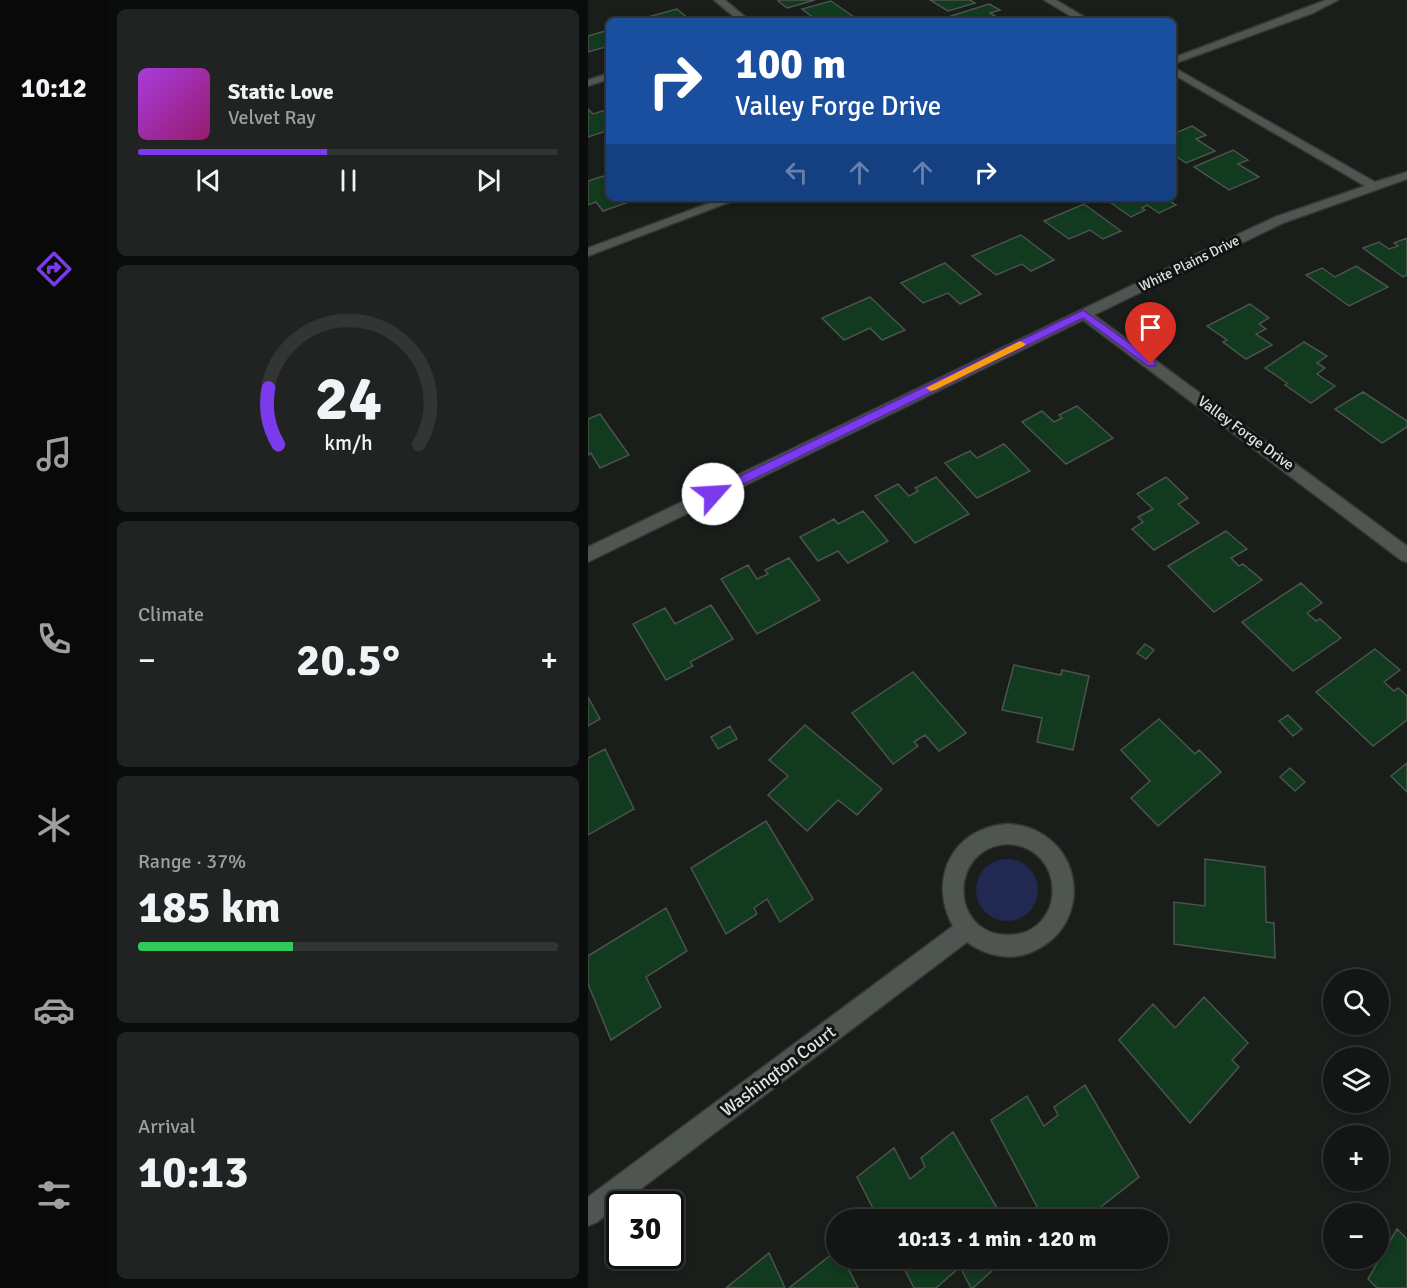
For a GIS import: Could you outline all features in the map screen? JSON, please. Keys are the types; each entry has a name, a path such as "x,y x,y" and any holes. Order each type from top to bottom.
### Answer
{"street":[{"path":"719,0 741,18"},
{"path":"1049,0 1081,18"},
{"path":"1176,60 1310,11 1333,0"},
{"path":"1176,72 1375,187"},
{"path":"588,83 606,77"},
{"name":"White Plains Drive","path":"588,555 1083,313 1279,220 1407,175"},
{"path":"588,252 726,201"},
{"name":"Valley Forge Drive","path":"1083,313 1407,555"},
{"path":"999,834 1016,834 1032,839 1046,848 1057,862 1063,879 1063,896 1058,914 1049,928 1034,940 1017,945 999,945 982,940 967,929 957,914 952,897 953,879 958,863 969,849 983,839 999,834"},
{"name":"Washington Court","path":"588,1213 967,929"}],"shaded area":[{"path":"1007,859 1029,868 1038,890 1029,912 1007,921 985,912 976,890 985,868"}],"building":[{"path":"815,0 787,8 778,1"},
{"path":"930,0 970,0 975,3 948,11"},
{"path":"831,1 854,17 814,18 802,9"},
{"path":"989,4 1000,10 990,13 998,18 954,18 951,16"},
{"path":"677,9 688,18 644,18"},
{"path":"606,31 606,47 588,52 588,36"},
{"path":"588,109 593,114 606,110 606,131 588,137"},
{"path":"1192,126 1206,135 1196,139 1215,151 1186,163 1176,156 1176,133"},
{"path":"1233,150 1248,160 1238,164 1259,177 1229,190 1194,167"},
{"path":"603,176 606,180 606,201 624,201 626,203 603,211 596,202 588,205 588,181"},
{"path":"1108,201 1170,201 1176,205 1159,213 1147,205 1142,208 1145,210 1131,217"},
{"path":"1084,204 1121,231 1103,239 1090,230 1069,239 1044,221"},
{"path":"1021,235 1054,260 1031,271 1022,264 996,275 972,256"},
{"path":"1407,238 1407,275 1403,277 1363,248 1379,242 1389,249 1398,246 1394,243"},
{"path":"945,263 981,294 960,304 948,293 923,303 901,283"},
{"path":"1356,266 1388,287 1349,306 1306,275 1322,268 1335,277"},
{"path":"870,297 905,330 882,340 870,328 844,340 822,318"},
{"path":"1250,304 1269,318 1259,324 1266,329 1256,334 1272,345 1246,359 1223,342 1227,340 1207,326"},
{"path":"1304,342 1327,356 1317,363 1325,368 1317,374 1335,386 1311,403 1265,368"},
{"path":"1363,392 1407,421 1407,427 1382,443 1335,409"},
{"path":"1077,406 1113,438 1066,464 1022,422 1042,411 1054,422 1062,418 1059,415"},
{"path":"600,414 629,455 600,468 591,453 588,455 588,419"},
{"path":"1004,444 1030,471 977,498 945,463 970,451 977,458"},
{"path":"936,477 969,514 915,543 875,496 898,484 909,496 918,491 915,488"},
{"path":"1166,477 1188,498 1178,504 1199,523 1154,550 1132,529 1143,522 1138,517 1153,509 1137,494"},
{"path":"863,511 888,541 848,563 838,551 818,561 800,537 834,519 838,524"},
{"path":"1226,531 1247,549 1231,558 1239,566 1243,564 1262,580 1214,612 1168,566"},
{"path":"789,558 820,600 757,634 721,579 748,565 757,579 768,574 765,570"},
{"path":"1301,583 1322,603 1307,613 1316,621 1320,619 1341,638 1293,671 1242,622"},
{"path":"711,605 733,639 690,662 693,666 666,680 633,624 665,608 675,624"},
{"path":"1145,644 1154,650 1146,659 1137,653"},
{"path":"1375,649 1400,670 1384,682 1394,691 1398,688 1407,696 1407,720 1373,746 1316,692"},
{"path":"1014,665 1061,675 1062,670 1089,676 1073,750 1037,742 1042,718 1002,710"},
{"path":"913,672 966,733 939,751 925,735 914,742 918,746 893,764 852,713"},
{"path":"588,697 600,719 588,726"},
{"path":"1288,715 1302,729 1293,736 1279,721"},
{"path":"1159,719 1195,754 1199,750 1221,772 1158,826 1131,798 1150,781 1121,750"},
{"path":"805,725 882,789 857,815 838,800 807,831 768,795 788,776 769,760"},
{"path":"730,726 737,739 718,749 711,737"},
{"path":"605,749 634,809 588,835 588,758"},
{"path":"1407,763 1407,792 1391,776"},
{"path":"1290,768 1305,782 1295,791 1280,777"},
{"path":"766,821 813,899 780,922 767,899 754,908 757,914 726,934 691,868"},
{"path":"1205,859 1265,867 1266,922 1274,923 1275,958 1174,944 1174,902 1205,906"},
{"path":"666,908 687,951 646,977 661,1007 611,1040 588,984 588,956"},
{"path":"1204,997 1248,1043 1232,1060 1239,1067 1190,1123 1119,1040 1153,1004 1175,1028"},
{"path":"1085,1085 1139,1177 1098,1209 1038,1209 991,1120 1027,1096 1044,1126 1058,1115 1054,1107"},
{"path":"953,1132 998,1209 873,1209 857,1177 894,1148 910,1179 925,1167 921,1158"},
{"path":"1397,1229 1407,1239 1407,1288 1377,1288 1368,1279 1374,1269 1389,1269 1389,1243"},
{"path":"769,1253 785,1288 726,1288"},
{"path":"826,1259 826,1269 848,1269 858,1288 789,1288"},
{"path":"904,1269 958,1269 936,1288 914,1288"},
{"path":"961,1269 994,1269 973,1288"}],"slow traffic":[{"path":"931,388 1020,344"}],"route":[{"path":"713,494 1083,313 1151,364"}]}
